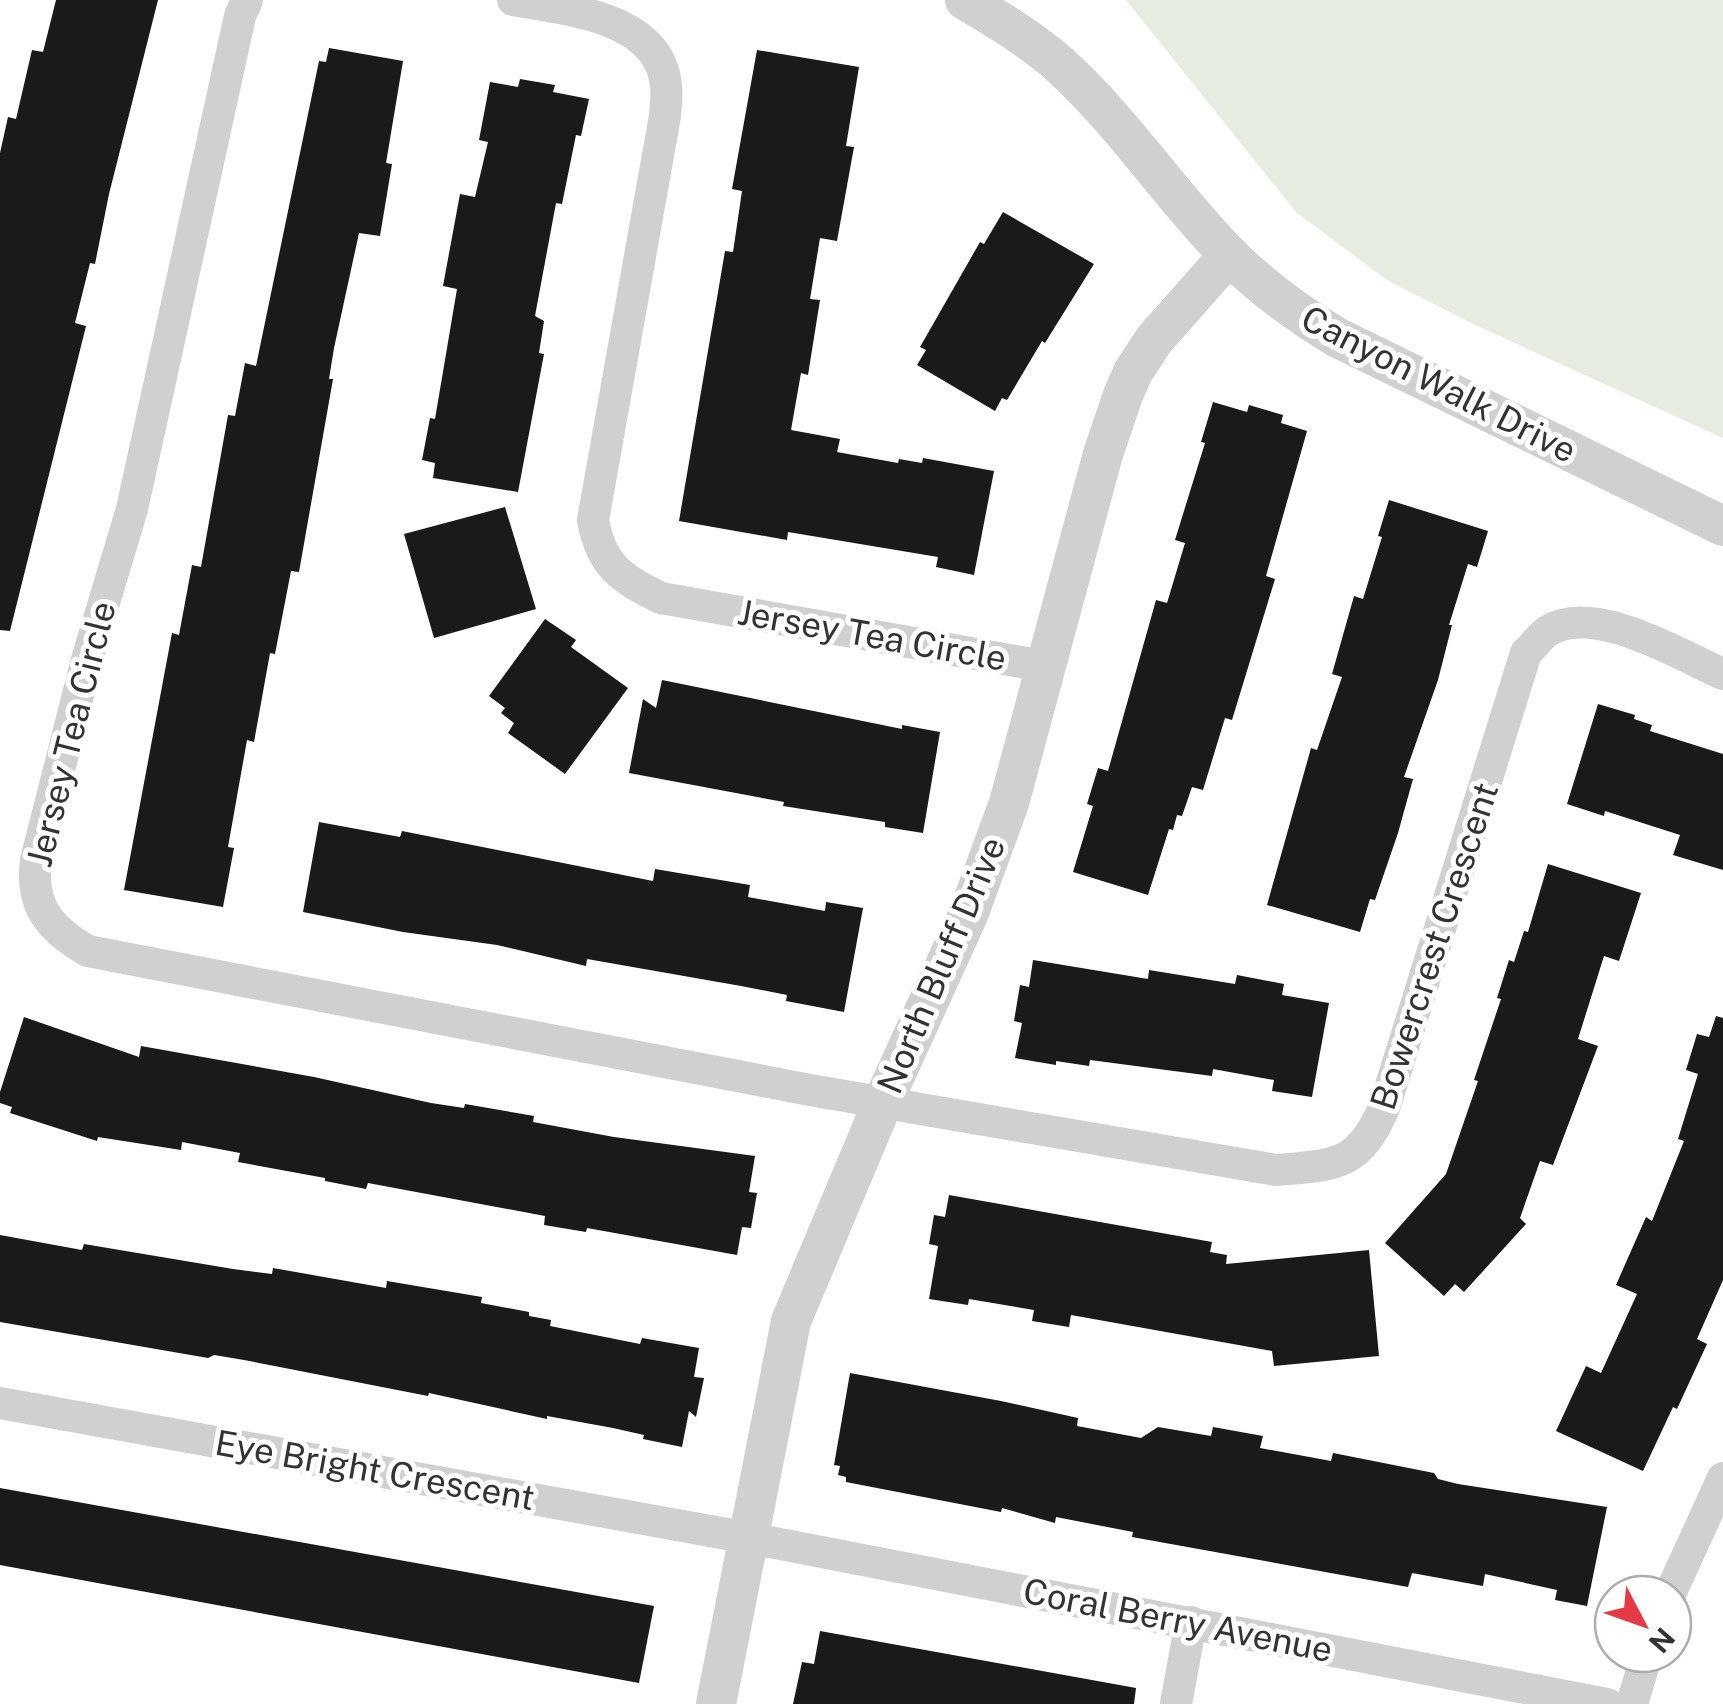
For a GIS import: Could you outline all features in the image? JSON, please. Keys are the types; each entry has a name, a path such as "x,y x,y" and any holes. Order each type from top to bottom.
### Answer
{"street":[{"name":"Jersey Tea Circle","path":"247,0 240,16 132,509 88,656 36,860 36,900 72,942 106,956 884,1102"},
{"name":"Jersey Tea Circle","path":"513,0 602,19 634,32 657,58 666,82 666,116 593,520 597,543 608,562 622,577 661,598 1044,666"},
{"name":"Canyon Walk Drive","path":"965,0 1018,32 1060,64 1115,121 1229,255 1282,301 1338,338 1723,526"},
{"name":"North Bluff Drive","path":"716,1704 791,1321 968,915 1009,803 1103,454 1133,372 1154,340 1229,255"},
{"name":"Bowercrest Crescent","path":"884,1102 1276,1170 1340,1161 1365,1145 1384,1108 1526,654 1549,630 1576,623 1611,624 1723,674"},
{"name":"Eye Bright Crescent","path":"0,1403 749,1538"},
{"path":"1679,1574 1723,1478"},
{"name":"Coral Berry Avenue","path":"749,1538 1607,1704"},
{"path":"1176,1704 1192,1622"},
{"path":"1632,1704 1641,1674"}],"shaded area":[{"path":"1126,0 1723,0 1723,438 1471,323 1387,280 1296,212"}],"building":[{"path":"56,0 158,0 95,264 90,263 75,323 86,326 10,631 0,630 0,153 8,117 16,119 32,50 43,52"},
{"path":"329,48 403,61 386,163 392,164 380,236 359,233 334,348 329,379 333,379 299,572 291,571 275,654 270,653 254,742 247,740 228,847 234,848 223,907 124,890 172,633 179,635 192,565 201,567 228,415 235,416 245,363 256,366 319,61 326,62"},
{"path":"757,50 859,67 846,146 854,147 837,241 820,238 810,299 820,300 808,375 801,373 791,430 840,439 837,452 898,463 899,459 922,463 923,458 994,471 974,575 936,567 938,557 788,532 787,540 679,521 725,251 733,252 742,191 732,189"},
{"path":"520,79 555,85 553,92 589,99 581,136 576,135 562,204 556,203 535,316 544,321 539,353 544,354 518,492 433,478 435,463 422,460 430,418 435,419 457,289 443,286 460,194 475,197 488,142 479,140 490,82 518,87"},
{"path":"1003,212 1094,264 1007,400 1002,398 995,411 917,365 926,350 920,347 980,242 984,244"},
{"path":"1213,402 1247,412 1249,405 1283,415 1281,423 1307,431 1266,576 1275,579 1232,720 1225,718 1203,790 1192,787 1182,816 1177,815 1173,830 1169,829 1148,895 1073,872 1093,806 1087,804 1098,768 1108,771 1156,600 1167,603 1185,543 1175,540 1205,443 1201,442"},
{"path":"1389,500 1488,531 1477,567 1468,564 1449,625 1438,680 1404,777 1413,779 1398,833 1360,932 1267,905 1311,748 1317,750 1342,677 1332,674 1354,596 1363,599"},
{"path":"505,507 536,609 434,638 404,534"},
{"path":"545,619 576,640 571,647 628,688 565,774 508,733 514,723 501,713 505,708 489,696"},
{"path":"662,680 902,729 902,725 940,732 923,833 885,827 885,822 783,806 784,802 629,773 643,699 656,708"},
{"path":"1598,704 1635,715 1634,719 1652,725 1650,731 1723,754 1723,870 1673,855 1680,835 1605,811 1604,816 1567,804"},
{"path":"319,822 400,837 402,831 653,881 655,869 750,885 748,897 825,911 826,902 863,908 844,1012 786,1001 787,995 741,986 587,959 586,966 497,945 303,912"},
{"path":"1548,864 1641,893 1619,961 1604,956 1578,1039 1598,1046 1553,1165 1540,1161 1520,1218 1526,1224 1464,1292 1455,1284 1444,1296 1385,1243 1446,1174 1478,1081 1474,1080 1501,999 1497,998 1509,960 1514,962 1524,931 1528,932"},
{"path":"1033,960 1148,979 1149,970 1235,984 1237,975 1284,984 1282,995 1329,1003 1312,1097 1272,1091 1274,1080 1213,1069 1212,1076 1090,1060 1089,1066 1015,1058 1022,1023 1014,1021 1020,985 1029,987"},
{"path":"1716,1016 1723,1018 1723,1280 1697,1339 1707,1344 1643,1471 1556,1431 1586,1366 1601,1373 1637,1294 1616,1285 1646,1217 1652,1221 1684,1141 1678,1139 1698,1074 1686,1070 1697,1034 1709,1037"},
{"path":"24,1017 139,1057 141,1046 431,1103 464,1108 465,1104 534,1116 533,1122 614,1137 755,1156 749,1192 757,1193 751,1228 742,1227 737,1255 587,1228 586,1232 544,1225 545,1216 368,1183 366,1189 325,1181 238,1162 240,1153 182,1142 181,1150 98,1137 97,1141 10,1113 12,1107 0,1103"},
{"path":"949,1195 1212,1242 1210,1252 1227,1255 1226,1264 1369,1250 1379,1356 1274,1366 1272,1351 1071,1315 1069,1327 1032,1321 1034,1310 969,1299 968,1305 929,1299 938,1246 929,1244 934,1215 945,1217"},
{"path":"0,1235 82,1250 84,1244 272,1274 273,1268 386,1288 387,1281 482,1297 481,1303 551,1320 550,1326 640,1344 642,1338 699,1348 694,1377 704,1378 696,1417 689,1411 682,1447 613,1428 547,1419 429,1393 428,1396 244,1360 214,1355 208,1358 0,1322"},
{"path":"850,1373 1078,1418 1077,1426 1141,1438 1158,1427 1211,1436 1213,1427 1263,1436 1260,1448 1331,1461 1333,1453 1434,1473 1438,1479 1458,1484 1607,1507 1587,1606 1555,1600 1557,1590 1485,1574 1483,1586 1412,1573 1408,1587 1132,1537 1133,1532 1056,1517 1055,1523 1002,1508 1001,1512 846,1482 846,1477 838,1475 840,1466 834,1465"},
{"path":"0,1488 654,1606 639,1683 0,1565"},
{"path":"820,1631 1136,1688 1134,1704 793,1704 802,1662 814,1664"}]}
